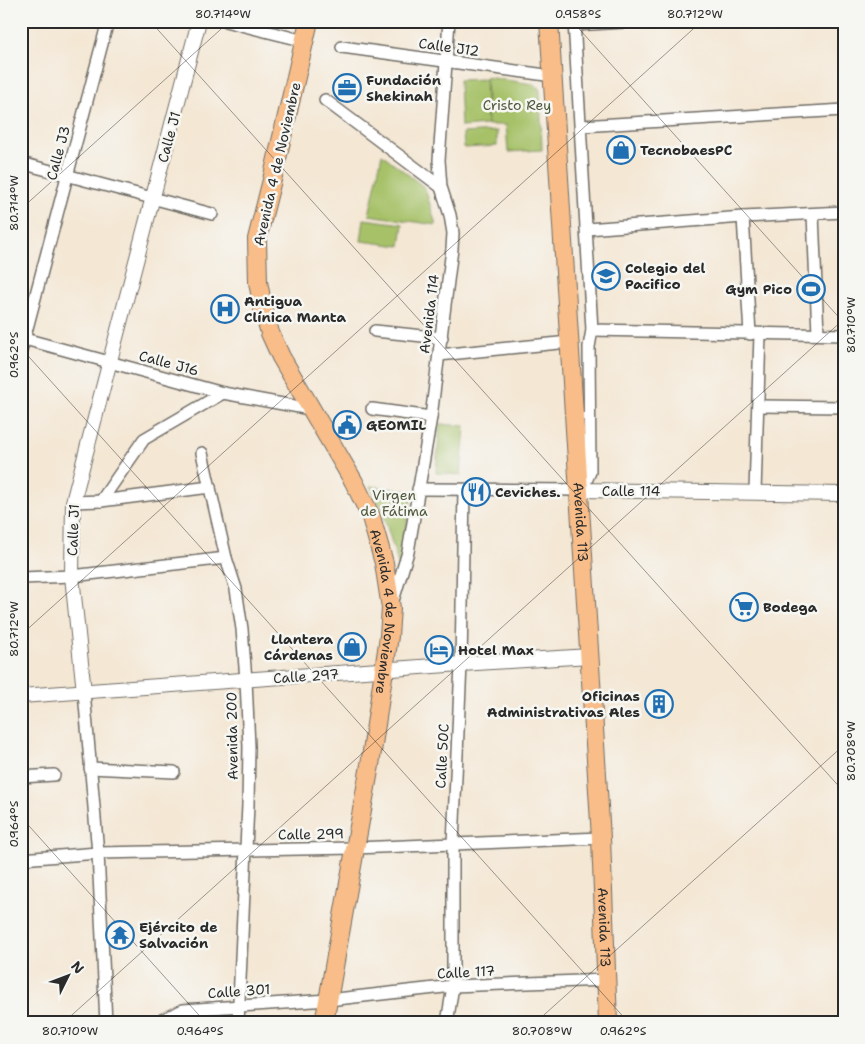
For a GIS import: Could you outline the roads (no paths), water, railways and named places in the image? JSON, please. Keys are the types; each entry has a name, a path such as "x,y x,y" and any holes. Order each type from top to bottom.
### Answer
{"main road":[{"name":"Avenida 4 de Noviembre","path":"309,21 257,239 258,282 270,333 281,357 354,482 371,517 384,563 391,608 389,636 370,764 324,1023"},
{"name":"Avenida 113","path":"549,21 601,838 608,1023"}],"street":[{"name":"Calle J3","path":"22,343 108,21"},
{"name":"Calle J1","path":"106,1023 98,853 72,576 73,502 199,21"},
{"path":"225,21 304,41"},
{"name":"Avenida 114","path":"391,608 408,552 431,417 442,338 453,233 442,187 439,160 449,21"},
{"path":"580,490 590,472 589,347 592,330 574,23 641,21"},
{"name":"Calle J12","path":"342,47 553,76"},
{"path":"325,100 442,187"},
{"path":"581,126 844,110"},
{"path":"21,163 212,214"},
{"path":"587,229 742,217 844,212"},
{"path":"813,214 818,334"},
{"path":"742,217 755,334 758,406 755,492"},
{"path":"592,330 844,335"},
{"path":"375,331 442,338"},
{"path":"439,355 569,342"},
{"name":"Calle J16","path":"22,343 109,363 223,393 310,409"},
{"path":"101,501 144,439 223,393"},
{"path":"758,406 844,407"},
{"path":"372,409 431,417"},
{"name":"Avenida 200","path":"202,453 226,558 236,589 242,628 246,680 249,747 238,1023"},
{"path":"73,502 101,501 210,487"},
{"name":"Calle 114","path":"418,489 844,494"},
{"name":"Calle 50C","path":"447,1023 453,986 453,844 462,664 464,490"},
{"path":"22,578 72,576 226,558"},
{"name":"Calle 297","path":"21,696 590,656"},
{"path":"90,768 174,772"},
{"path":"21,777 54,775"},
{"name":"Calle 299","path":"21,859 98,853 355,848 601,838"},
{"name":"Calle 117","path":"328,1000 453,986 606,980"},
{"name":"Calle 301","path":"155,1023 183,1010 328,1000"}],"place":[{"name":"Fundación Shekinah","path":"347,88"},
{"name":"TecnobaesPC","path":"621,150"},
{"name":"Colegio del Pacifico","path":"606,276"},
{"name":"Gym Pico","path":"811,289"},
{"name":"Antigua Clínica Manta","path":"225,309"},
{"name":"GEOMIL","path":"347,425"},
{"name":"Ceviches.","path":"476,492"},
{"name":"Bodega","path":"744,607"},
{"name":"Llantera Cárdenas","path":"352,647"},
{"name":"Hotel Max","path":"439,650"},
{"name":"Oficinas Administrativas Ales","path":"659,704"},
{"name":"Ejército de Salvación","path":"120,935"}],"park label":[{"name":"Cristo Rey","path":"517,105"},
{"name":"Virgen de Fátima","path":"394,504"}]}
